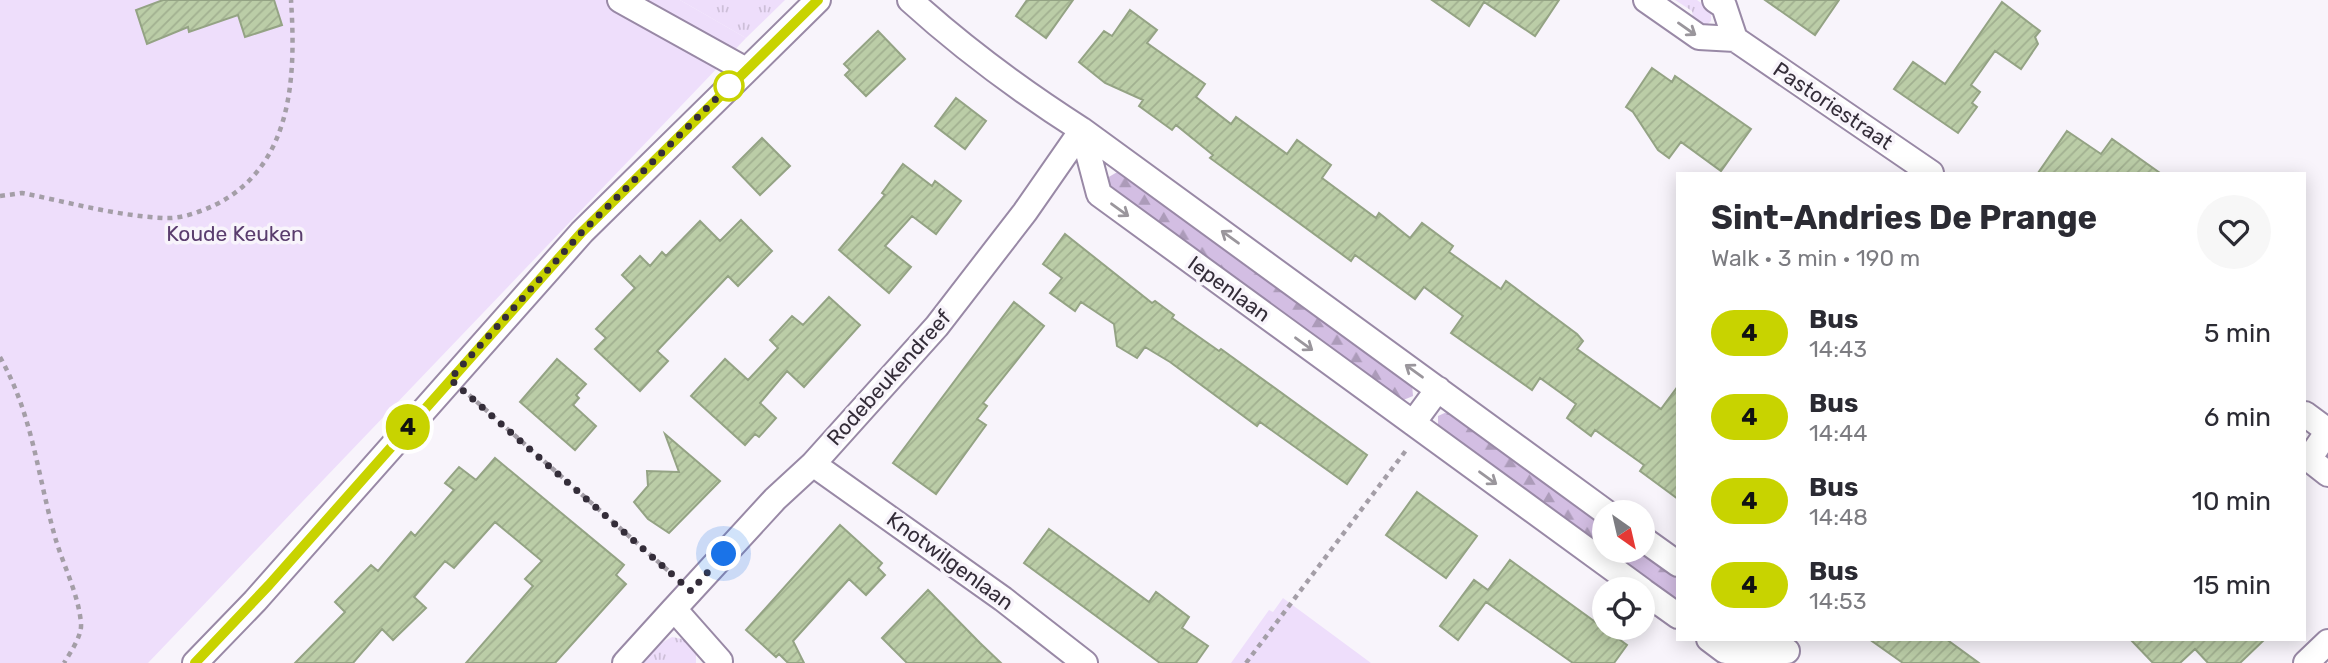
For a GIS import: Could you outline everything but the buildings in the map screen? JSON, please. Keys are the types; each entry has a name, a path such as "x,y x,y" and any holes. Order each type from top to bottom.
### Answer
{"street":[{"path":"620,0 746,70"},
{"path":"195,663 263,592 582,232 818,0"},
{"name":"Iepenlaan","path":"910,0 1006,80 1083,130 1592,501"},
{"path":"1646,0 1699,37 1735,38 1724,6 1715,0"},
{"name":"Pastoriestraat","path":"1735,38 1930,172"},
{"name":"Iepenlaan","path":"1083,130 1099,194 1624,577"},
{"name":"Rodebeukendreef","path":"625,663 775,499 813,464 961,297 1083,130"},
{"path":"1413,423 1438,389"},
{"path":"2306,415 2328,431 2314,463"},
{"name":"Knotwilgenlaan","path":"813,464 1013,606 1085,663"},
{"path":"1656,548 1676,563"},
{"path":"682,600 720,661 718,663"},
{"name":"Iepenlaan","path":"1655,600 1676,616"},
{"path":"1712,641 1725,651 1785,654"},
{"path":"2306,663 2328,642"}],"path":[{"path":"0,196 22,193 165,218 200,212 230,197 267,163 289,105 294,43 291,0"},
{"path":"0,357 17,388 34,440 55,535 77,602 82,628 64,663"},
{"path":"450,379 682,600"},
{"path":"1245,663 1415,438 1413,423"}],"green space":[{"name":"Koude Keuken","path":"0,0 680,0 746,38 148,663 0,663"},
{"path":"680,0 785,0 746,38"},
{"path":"1675,0 1697,0 1711,10 1711,21 1705,26 1694,23 1692,11"},
{"path":"1119,171 1412,384 1413,396 1401,401 1110,188 1107,178"},
{"path":"1449,411 1592,515 1592,540 1438,427 1438,416"},
{"path":"1656,562 1676,577 1676,603 1655,587 1655,577 1641,577 1624,564"},
{"path":"1283,598 1371,663 1231,663 1269,610 1273,612"},
{"path":"672,637 687,640 696,653 696,663 643,663 663,642"}],"bus line":[{"name":"4","path":"195,663 255,601 582,232 818,0"}],"route":[{"path":"724,554 691,591 450,379 582,232 729,86"}]}
